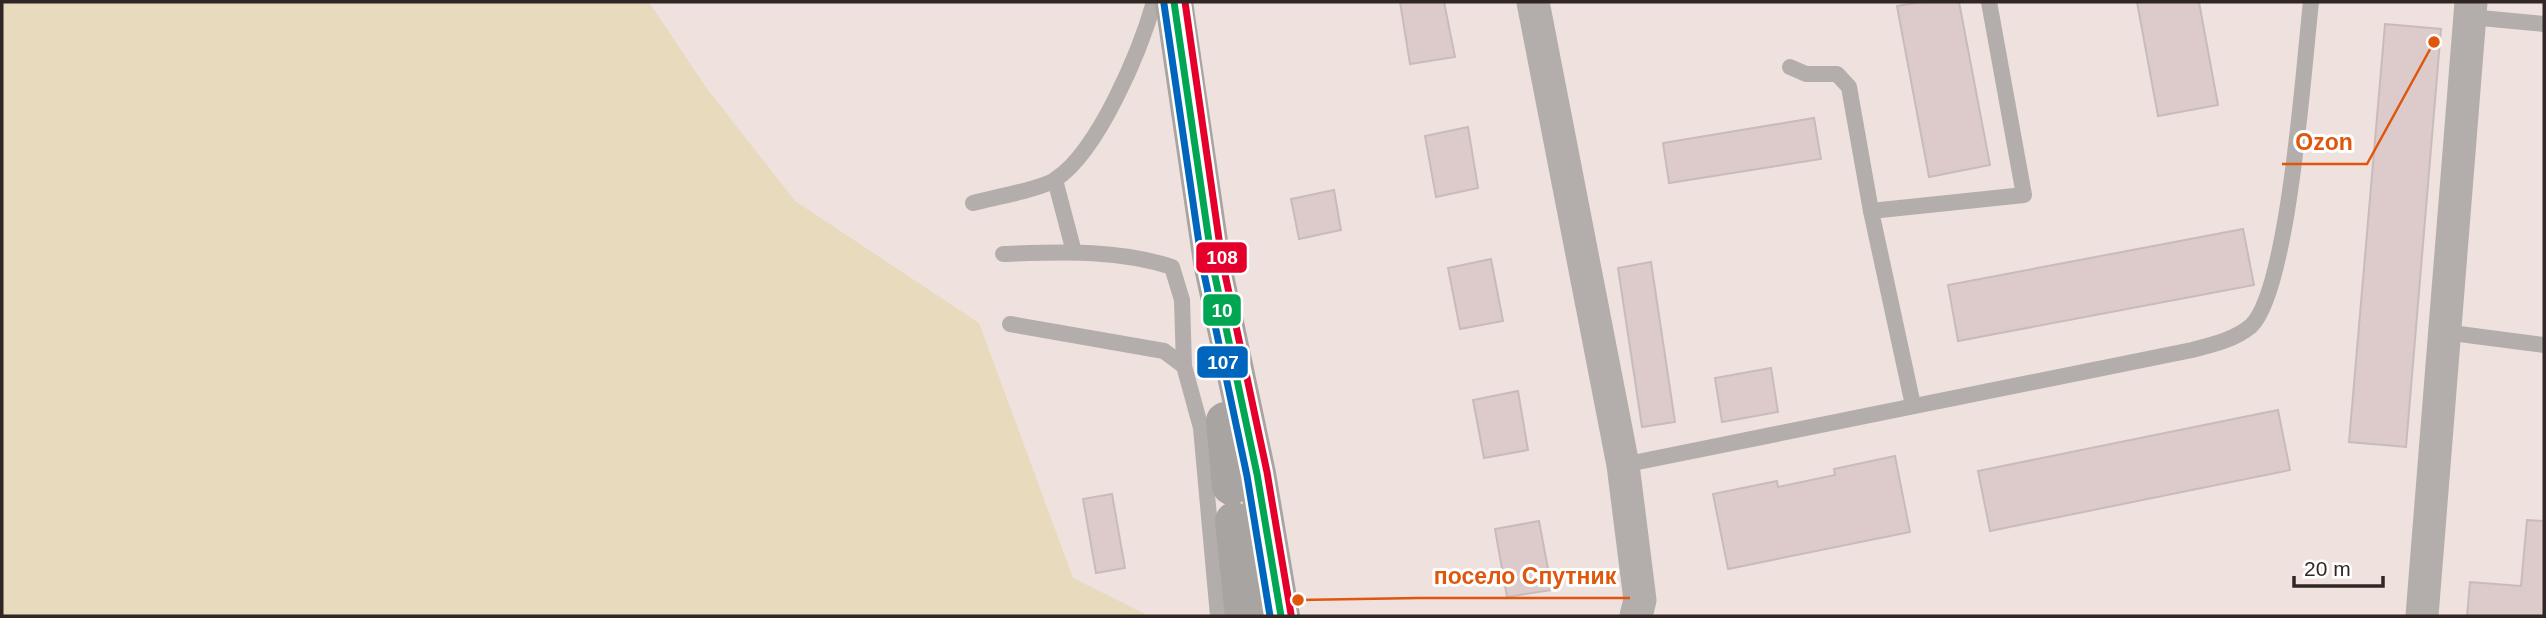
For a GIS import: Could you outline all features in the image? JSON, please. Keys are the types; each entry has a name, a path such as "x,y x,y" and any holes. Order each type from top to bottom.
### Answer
{"main road":[{"path":"1174,2 1212,262 1244,616"},
{"path":"1212,262 1257,474 1281,616"}],"street":[{"path":"1533,2 1623,465 1640,592 1636,616"},
{"path":"2421,616 2470,9"}],"lane":[{"path":"973,202 1055,180 1084,150 1113,102 1145,35 1154,2"},
{"path":"1871,211 2024,195 1989,2"},
{"path":"1623,465 2192,350 2226,341 2251,325 2269,298 2293,175 2311,2"},
{"path":"2470,9 2544,24"},
{"path":"1790,67 1806,74 1837,74 1849,87 1871,211 1913,405"},
{"path":"1055,180 1074,252"},
{"path":"1003,254 1074,252 1144,257 1172,267 1182,300 1184,366 1201,428 1218,616"},
{"path":"1010,324 1164,351 1184,366"},
{"path":"2444,332 2544,345"}],"shaded area":[{"path":"2,2 649,2 705,86 795,201 979,323 1073,578 1149,616 2,616"}],"building":[{"path":"1400,2 1444,2 1455,57 1410,64"},
{"path":"1921,2 1959,2 1990,165 1929,177 1897,6"},
{"path":"2137,2 2199,2 2218,105 2158,116"},
{"path":"2385,24 2441,29 2406,447 2349,442"},
{"path":"1814,118 1821,159 1669,183 1663,143"},
{"path":"1468,127 1478,188 1436,197 1425,136"},
{"path":"1334,190 1341,230 1299,239 1291,199"},
{"path":"2243,229 2254,285 1958,341 1948,285"},
{"path":"1491,259 1503,321 1460,329 1448,268"},
{"path":"1651,262 1675,422 1642,427 1618,268"},
{"path":"1771,368 1778,412 1722,422 1715,378"},
{"path":"1518,391 1528,450 1484,458 1473,400"},
{"path":"2278,410 2290,470 1990,531 1978,471"},
{"path":"1895,456 1910,532 1728,569 1713,494 1777,481 1778,487 1835,475 1834,469"},
{"path":"1112,494 1125,568 1096,573 1083,499"},
{"path":"2527,520 2544,521 2544,616 2467,616 2470,582 2521,586"},
{"path":"1539,521 1552,590 1507,597 1495,529"}],"transit line":[{"name":"10","path":"1174,2 1212,262 1257,474 1281,616"},
{"name":"108","path":"1185,2 1222,260 1267,472 1291,614"},
{"name":"107","path":"1164,4 1202,264 1247,476 1270,616"}],"place":[{"name":"Ozon","path":"2434,42"},
{"name":"посело Спутник","path":"1298,600"}]}
